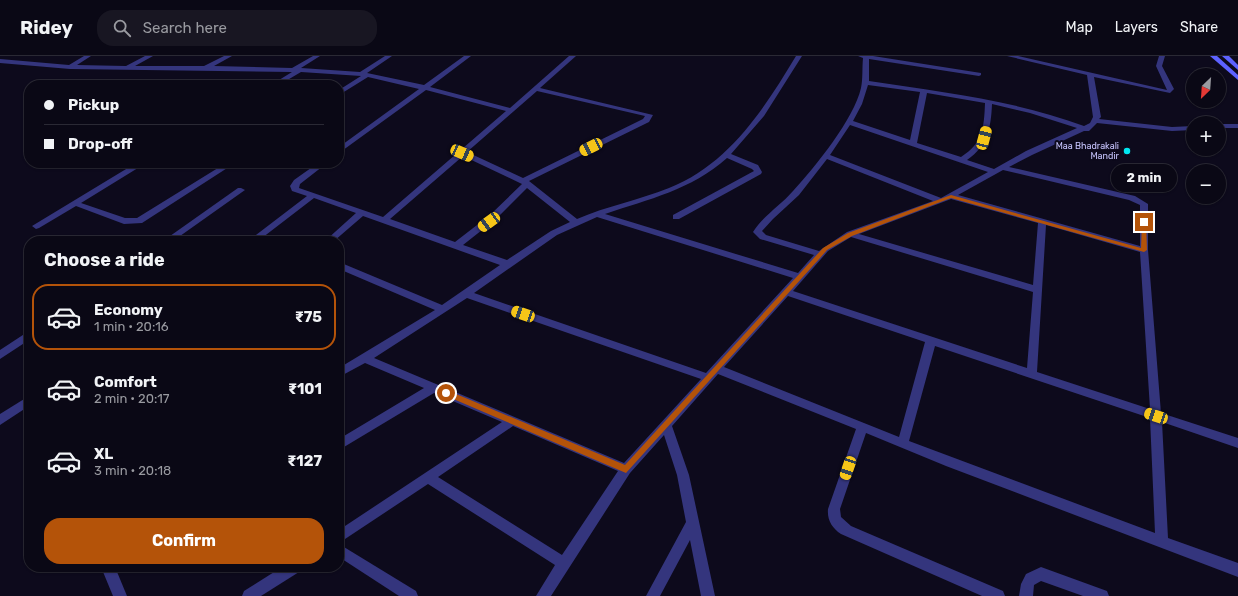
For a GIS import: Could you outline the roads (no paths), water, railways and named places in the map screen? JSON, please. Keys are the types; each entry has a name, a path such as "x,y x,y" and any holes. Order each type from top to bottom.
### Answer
{"main road":[{"path":"1213,56 1238,78"},
{"path":"1225,56 1238,68"}],"street":[{"path":"19,63 35,56"},
{"path":"70,67 88,56"},
{"path":"126,68 150,56"},
{"path":"204,69 229,56"},
{"path":"282,80 317,56"},
{"path":"344,89 389,56"},
{"path":"344,147 468,56"},
{"path":"383,221 573,56"},
{"path":"344,370 365,359 466,294 554,233 576,222 674,189 690,181 726,155 758,121 799,56"},
{"path":"820,254 764,237 757,232 796,193 825,156 848,122 863,94 865,82 864,56 906,59 979,74"},
{"path":"1010,56 1168,92 1170,89 1159,66 1162,56"},
{"path":"0,61 70,67 297,70 364,74 426,88 510,110"},
{"path":"543,596 626,469 820,254 850,234 941,201 1059,139 1090,127 1097,117 1090,74"},
{"path":"865,82 989,102 1049,114 1086,129"},
{"path":"456,246 494,218 525,182 646,120 649,115 535,89"},
{"path":"913,144 924,91"},
{"path":"962,160 972,154 984,138 989,102"},
{"path":"1095,121 1172,129 1186,128"},
{"path":"848,122 962,160 1000,170 1140,200 1144,204 1144,250 1156,416 1162,542"},
{"path":"1226,126 1238,126"},
{"path":"462,153 525,182 576,222"},
{"path":"676,217 758,172 756,167 726,155"},
{"path":"825,156 941,201"},
{"path":"36,226 133,168"},
{"path":"75,202 124,221 139,221 223,168"},
{"path":"316,168 297,182 294,186 295,189 508,264"},
{"path":"174,236 241,190"},
{"path":"259,236 312,196"},
{"path":"951,196 1144,250"},
{"path":"335,236 361,213"},
{"path":"599,215 799,277"},
{"path":"1032,374 1042,222"},
{"path":"850,234 1038,290"},
{"path":"344,267 443,309"},
{"path":"786,292 1238,443"},
{"path":"466,294 713,374 862,427 1238,570"},
{"path":"0,355 24,338"},
{"path":"903,443 931,340"},
{"path":"365,359 626,469"},
{"path":"344,442 433,388"},
{"path":"0,420 24,403"},
{"path":"344,534 512,421"},
{"path":"666,425 683,475 708,596"},
{"path":"862,427 834,509 833,516 837,524 846,530 998,596"},
{"path":"428,477 564,563"},
{"path":"653,596 693,522"},
{"path":"344,553 411,596"},
{"path":"110,572 120,596"},
{"path":"249,596 281,572"},
{"path":"1026,596 1027,580 1032,575 1041,574 1102,596"}],"place":[{"name":"Maa Bhadrakali Mandir","path":"1127,151"}]}
